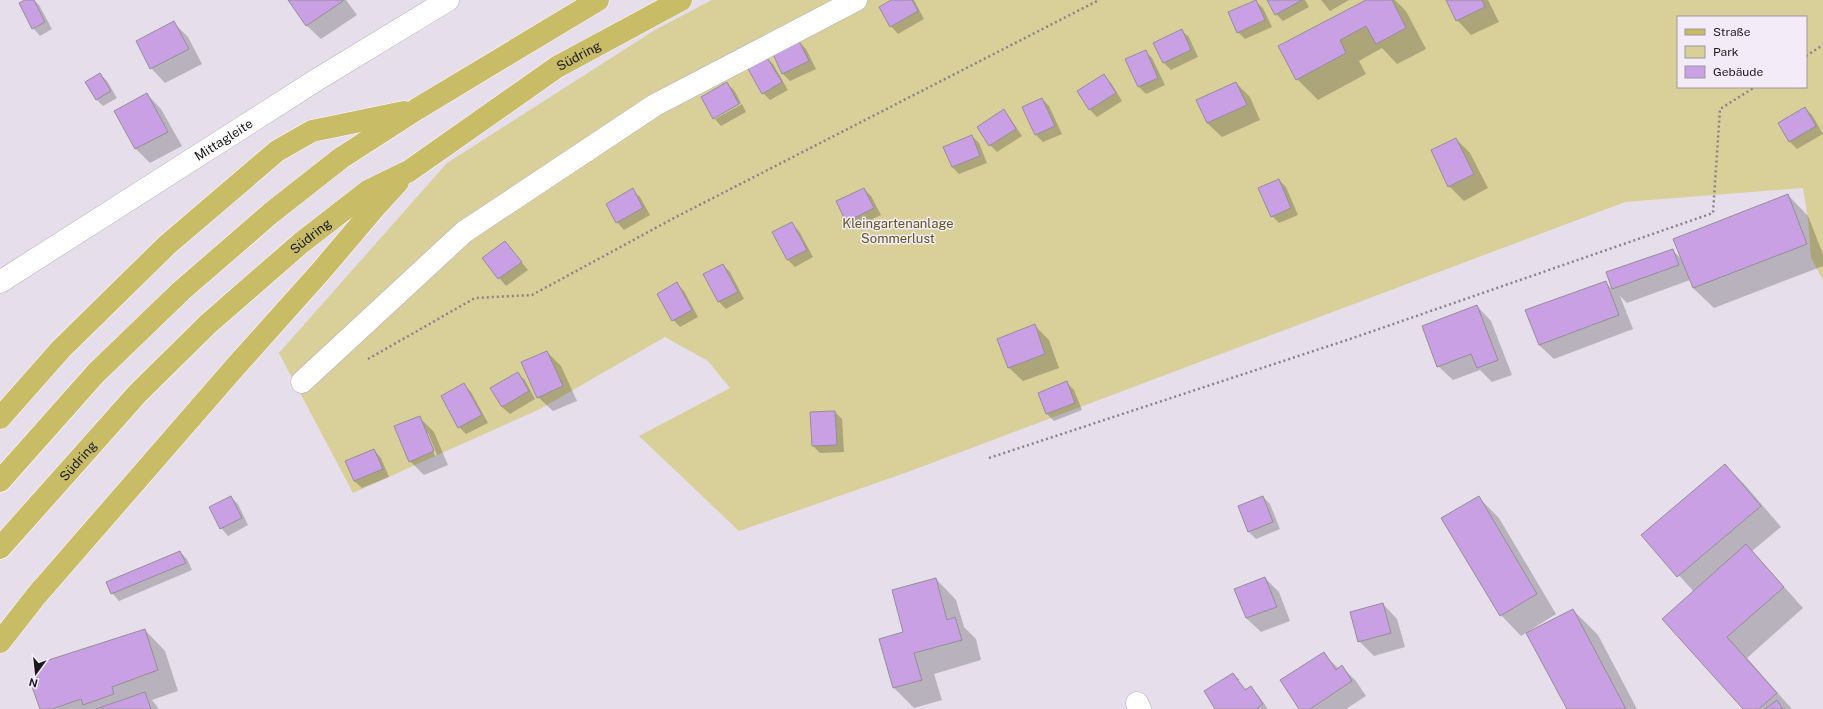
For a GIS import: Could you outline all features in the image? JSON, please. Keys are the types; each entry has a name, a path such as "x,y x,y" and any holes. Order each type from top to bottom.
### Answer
{"main road":[{"path":"0,481 96,373 181,291 271,213 340,158 417,109 598,0"},
{"name":"Südring","path":"0,548 138,394 208,324 301,243 368,192 409,171 557,67 681,0"},
{"path":"0,418 61,349 167,244 277,151 312,131 417,109"},
{"path":"0,642 46,584 321,271 377,205 409,171"}],"street":[{"name":"Mittagleite","path":"0,282 312,84 448,0"},
{"path":"302,382 464,232 655,106 856,0"}],"path":[{"path":"364,361 475,298 532,295 674,218 1099,0"},
{"path":"1807,55 1823,45"},
{"path":"989,458 1353,338 1713,213 1720,109 1753,88"}],"green space":[{"name":"Kleingartenanlage Sommerlust","path":"712,0 1823,0 1823,280 1811,258 1808,219 1803,188 1625,202 905,473 739,531 639,436 730,388 708,361 665,337 540,409 353,493 279,353 447,163 655,30"}],"building":[{"path":"25,0 34,0 45,22 32,29 19,3"},
{"path":"288,0 343,0 343,1 306,26"},
{"path":"891,0 912,0 918,11 890,27 879,7"},
{"path":"1256,0 1265,20 1237,33 1228,12"},
{"path":"1267,0 1302,0 1275,15"},
{"path":"1366,0 1392,0 1406,28 1376,44 1366,26 1340,40 1346,53 1296,80 1278,46"},
{"path":"1446,0 1482,0 1485,7 1456,21"},
{"path":"174,21 189,49 150,69 136,41"},
{"path":"1182,29 1191,50 1163,63 1153,43"},
{"path":"799,41 809,61 782,74 773,54"},
{"path":"1146,50 1158,78 1138,87 1125,59"},
{"path":"766,56 782,82 762,94 747,67"},
{"path":"100,73 111,91 96,100 85,82"},
{"path":"1104,74 1116,93 1089,110 1077,91"},
{"path":"727,82 739,104 713,119 701,97"},
{"path":"1236,82 1247,105 1207,123 1196,100"},
{"path":"147,93 168,132 135,149 114,111"},
{"path":"1042,98 1055,126 1035,135 1022,107"},
{"path":"1805,107 1816,126 1789,142 1778,123"},
{"path":"1004,109 1016,129 989,146 977,127"},
{"path":"972,135 980,156 952,167 943,147"},
{"path":"1456,138 1474,174 1448,187 1431,150"},
{"path":"1279,179 1291,208 1271,217 1258,188"},
{"path":"633,188 643,208 616,223 606,204"},
{"path":"864,188 874,208 846,222 836,201"},
{"path":"1788,194 1807,244 1693,288 1673,239"},
{"path":"792,222 807,250 787,260 772,232"},
{"path":"505,241 522,262 498,279 482,258"},
{"path":"1673,249 1679,265 1612,289 1606,272"},
{"path":"723,264 738,292 718,302 703,274"},
{"path":"1606,281 1619,315 1539,345 1525,310"},
{"path":"677,282 692,310 672,321 657,294"},
{"path":"1477,305 1498,360 1477,368 1471,354 1437,367 1422,326"},
{"path":"1035,324 1045,354 1008,368 997,339"},
{"path":"547,351 563,386 537,398 521,362"},
{"path":"518,372 529,391 502,407 490,388"},
{"path":"1067,381 1075,403 1046,414 1038,393"},
{"path":"464,383 482,415 458,428 441,396"},
{"path":"835,411 837,445 812,446 810,412"},
{"path":"420,416 434,451 409,462 394,426"},
{"path":"374,449 383,469 354,481 345,461"},
{"path":"1725,464 1761,506 1677,577 1641,535"},
{"path":"231,496 242,518 220,529 209,507"},
{"path":"1263,496 1273,522 1248,532 1238,506"},
{"path":"1479,496 1537,594 1500,616 1441,518"},
{"path":"1746,544 1784,587 1727,637 1777,693 1759,709 1743,709 1662,619"},
{"path":"180,551 186,563 111,594 106,582"},
{"path":"1265,577 1277,607 1246,618 1234,589"},
{"path":"936,578 947,620 955,617 962,640 914,653 922,680 893,688 879,639 903,632 892,590"},
{"path":"1383,603 1391,633 1358,642 1350,612"},
{"path":"1573,609 1626,709 1567,709 1526,633"},
{"path":"145,629 158,670 112,687 114,694 83,705 81,699 52,709 40,709 31,684 38,682 33,665"},
{"path":"1324,652 1336,670 1342,665 1352,681 1310,709 1299,709 1280,680"},
{"path":"1233,673 1245,690 1251,686 1263,704 1257,708 1258,709 1215,709 1204,691"},
{"path":"145,692 151,709 96,709"},
{"path":"1777,700 1783,709 1765,709"}]}
